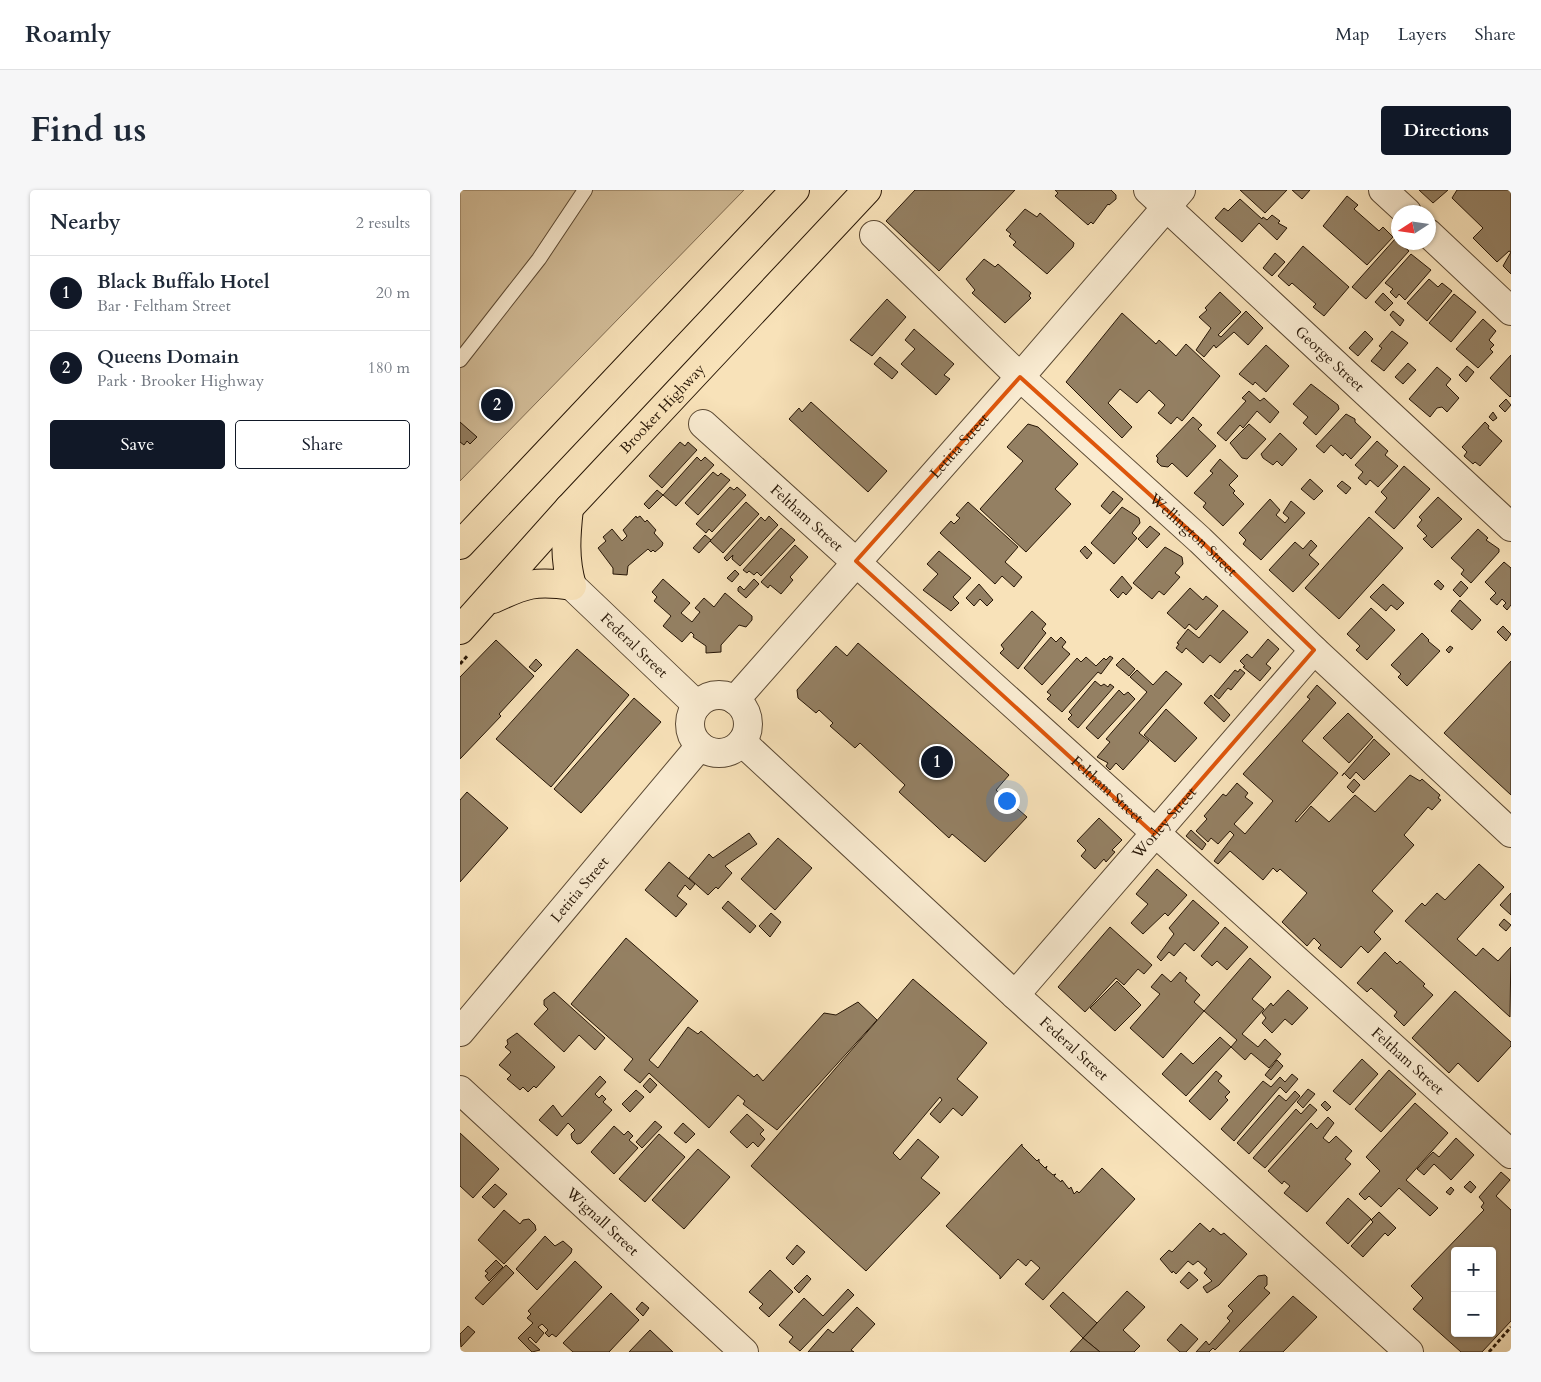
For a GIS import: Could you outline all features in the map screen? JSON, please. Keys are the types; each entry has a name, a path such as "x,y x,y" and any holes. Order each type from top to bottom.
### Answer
{"highway":[{"path":"460,546 794,190"},
{"name":"Brooker Highway","path":"460,630 569,508 867,190"},
{"path":"486,602 524,585 548,582 572,586 566,565 565,541 569,508"}],"street":[{"path":"1383,190 1399,205"},
{"name":"Letitia Street","path":"735,700 1020,377 1165,196"},
{"name":"George Street","path":"1165,196 1511,527"},
{"name":"Wellington Street","path":"874,236 1020,377 1200,540 1314,650 1511,833"},
{"path":"1436,241 1511,311"},
{"name":"Feltham Street","path":"703,424 856,561 1154,834 1511,1154"},
{"name":"Federal Street","path":"572,586 697,705"},
{"name":"Worley Street","path":"1015,995 1314,650"},
{"path":"716,695 726,696 735,700 743,709 748,720 747,732 742,742 735,749 717,754 700,746 693,737 690,726 692,714 697,705 706,698 716,695"},
{"name":"Federal Street","path":"742,742 1015,995 1409,1352"},
{"name":"Letitia Street","path":"460,1032 700,746"},
{"name":"Wignall Street","path":"460,1090 744,1352"}],"lane":[{"path":"460,360 539,259 585,190"}],"path":[{"path":"1489,1352 1511,1327"}],"highlighted area":[{"path":"1020,377 1200,540 1314,650 1154,834 856,561"}],"shaded area":[{"path":"460,190 744,190 460,481"}],"building":[{"path":"915,190 1015,190 939,271 886,221"},
{"path":"1055,190 1111,190 1116,195 1116,199 1108,204 1093,224 1091,222 1088,225 1055,196 1058,193"},
{"path":"1240,190 1287,190 1265,213"},
{"path":"1292,190 1310,190 1302,199"},
{"path":"1419,190 1448,190 1433,203"},
{"path":"1457,190 1511,190 1511,252 1509,251 1497,262 1473,238 1483,228 1452,198"},
{"path":"1347,196 1358,205 1354,209 1379,231 1383,227 1391,235 1391,239 1367,265 1323,226"},
{"path":"1240,199 1262,219 1263,217 1267,220 1272,215 1280,221 1278,223 1287,228 1277,240 1259,223 1242,242 1215,218 1224,208 1228,211"},
{"path":"1025,209 1037,217 1040,213 1074,243 1073,247 1047,274 1013,245 1016,242 1009,236 1011,234 1006,230"},
{"path":"1391,243 1391,250 1409,251 1366,299 1352,287"},
{"path":"1303,246 1349,287 1324,316 1313,307 1316,304 1292,283 1289,286 1278,276"},
{"path":"1511,252 1511,274 1503,266"},
{"path":"1275,253 1285,262 1272,276 1263,268"},
{"path":"1411,254 1431,270 1405,300 1399,294 1396,298 1390,292 1393,289 1385,283"},
{"path":"984,259 995,267 998,264 1031,293 1029,296 1031,298 1005,323 972,293 975,290 966,279"},
{"path":"1429,279 1438,287 1442,283 1452,291 1427,321 1407,303"},
{"path":"1220,292 1241,312 1218,335 1221,337 1246,311 1263,328 1248,345 1234,332 1216,348 1214,345 1204,357 1196,350 1211,328 1199,317 1207,310 1205,308"},
{"path":"1383,293 1393,303 1385,311 1375,302"},
{"path":"1454,294 1476,312 1451,342 1429,323"},
{"path":"887,299 906,317 872,356 850,340"},
{"path":"1393,311 1404,320 1400,326 1390,315"},
{"path":"1122,313 1156,344 1159,340 1176,356 1186,344 1220,376 1182,421 1177,417 1171,424 1158,413 1165,405 1149,390 1137,403 1120,389 1108,403 1132,427 1122,438 1066,382"},
{"path":"1483,319 1496,331 1489,340 1494,345 1490,349 1493,352 1478,368 1456,349"},
{"path":"914,329 954,364 944,375 950,379 936,395 901,364 915,349 905,340"},
{"path":"1365,331 1373,339 1358,356 1349,348"},
{"path":"1392,331 1408,343 1384,371 1371,361 1382,348 1379,346"},
{"path":"1266,345 1289,366 1266,392 1255,382 1253,385 1239,374"},
{"path":"1511,355 1511,396 1510,397 1490,378"},
{"path":"880,357 898,372 892,379 874,364"},
{"path":"1408,363 1416,370 1403,384 1395,377"},
{"path":"1467,366 1474,372 1466,382 1459,375"},
{"path":"1437,367 1451,379 1446,385 1459,398 1447,412 1442,407 1437,408 1430,417 1409,399"},
{"path":"1311,384 1338,405 1339,409 1316,435 1303,423 1308,417 1293,404"},
{"path":"1249,391 1260,401 1264,398 1279,412 1270,423 1257,411 1243,428 1240,425 1226,441 1217,433 1246,401 1242,398"},
{"path":"1506,399 1511,405 1505,412 1499,406"},
{"path":"811,402 887,471 868,492 789,419 799,408 802,412"},
{"path":"1493,412 1497,418 1493,421 1489,417"},
{"path":"1346,414 1355,419 1355,422 1371,437 1351,459 1345,453 1343,456 1331,445 1324,453 1316,446"},
{"path":"1193,417 1202,425 1198,429 1216,446 1187,477 1172,463 1168,467 1161,466 1157,462 1158,458 1156,456"},
{"path":"460,422 477,437 470,444 467,441 464,445 460,442"},
{"path":"1485,422 1489,426 1488,428 1502,441 1480,466 1475,462 1473,464 1464,456 1467,452 1462,447"},
{"path":"1028,424 1038,427 1078,464 1055,489 1071,504 1026,552 980,509 1023,461 1007,447"},
{"path":"1249,424 1266,439 1247,459 1242,458 1230,443"},
{"path":"1280,433 1297,449 1282,466 1277,461 1273,465 1263,458 1261,454"},
{"path":"1377,441 1388,451 1385,455 1398,466 1378,487 1370,480 1366,485 1358,478 1363,472 1355,465"},
{"path":"680,442 685,446 688,442 697,450 662,488 649,476"},
{"path":"697,457 701,461 705,457 714,465 676,506 663,495"},
{"path":"1220,459 1238,476 1229,485 1235,491 1233,493 1244,504 1223,526 1203,507 1206,503 1194,493 1213,473 1210,471"},
{"path":"1404,466 1430,489 1394,529 1375,512 1387,498 1381,492"},
{"path":"713,472 718,476 721,473 730,480 698,515 685,503"},
{"path":"1310,479 1323,491 1314,500 1301,489"},
{"path":"1342,481 1351,488 1346,494 1337,486"},
{"path":"730,487 734,490 737,487 746,495 712,532 709,529 706,533 696,524"},
{"path":"657,490 663,495 649,509 644,504"},
{"path":"1113,491 1123,499 1110,514 1101,506"},
{"path":"1438,497 1462,519 1432,548 1423,539 1427,536 1417,526 1422,520 1419,517"},
{"path":"1270,499 1280,510 1276,515 1285,523 1289,518 1283,513 1291,501 1305,513 1261,560 1243,544 1246,540 1239,533"},
{"path":"746,502 759,514 723,553 710,541"},
{"path":"968,502 1018,547 1005,562 1022,577 1014,587 1002,576 995,584 940,533 951,521 954,524 960,518 956,515"},
{"path":"1122,507 1139,518 1140,523 1132,533 1137,538 1114,564 1091,543"},
{"path":"636,516 637,518 640,516 645,522 647,520 656,530 654,533 663,543 662,546 655,552 653,550 651,552 648,549 628,566 627,575 613,574 613,568 598,548 606,541 603,537 612,529 622,541 627,536 623,530"},
{"path":"769,516 778,525 740,566 732,559 733,555 727,561 724,558 761,517 765,521"},
{"path":"1369,517 1403,548 1339,619 1305,588"},
{"path":"1150,526 1160,534 1147,548 1138,539"},
{"path":"781,528 795,540 761,576 757,572 754,575 749,571 747,573 743,570"},
{"path":"1478,529 1488,538 1486,540 1499,549 1499,552 1471,583 1461,574 1464,570 1451,558"},
{"path":"705,535 711,540 699,553 693,548"},
{"path":"1311,540 1317,546 1309,555 1319,564 1293,592 1269,570 1295,542 1303,549"},
{"path":"795,545 808,557 790,577 793,580 781,594 770,585 768,588 761,582"},
{"path":"1085,546 1092,553 1087,559 1080,551"},
{"path":"1165,547 1182,557 1183,564 1175,573 1180,577 1164,595 1159,591 1152,599 1133,583"},
{"path":"939,551 971,578 953,597 959,603 951,611 923,590 938,574 927,564"},
{"path":"1504,562 1511,568 1511,605 1507,610 1503,606 1506,603 1502,599 1497,605 1490,599 1496,593 1485,582"},
{"path":"735,570 739,574 732,582 727,578"},
{"path":"1122,576 1132,588 1126,595 1123,592 1118,598 1110,590"},
{"path":"663,579 690,603 681,613 692,622 700,612 695,608 704,598 714,607 725,593 752,616 752,620 746,627 739,625 721,645 721,652 706,653 706,646 693,637 694,635 691,632 682,642 663,626 671,616 654,601 657,597 652,592"},
{"path":"754,579 759,584 746,598 738,591 738,588 740,586 744,590"},
{"path":"1438,580 1444,586 1441,590 1434,584"},
{"path":"1461,581 1468,588 1460,597 1453,590"},
{"path":"979,584 993,600 987,606 980,599 974,606 966,598"},
{"path":"1383,584 1404,603 1397,610 1391,605 1386,611 1370,597"},
{"path":"1190,588 1203,600 1206,596 1218,606 1196,630 1189,624 1185,629 1167,613"},
{"path":"1460,600 1481,620 1472,630 1451,611"},
{"path":"1371,608 1395,630 1367,660 1356,650 1360,646 1347,634"},
{"path":"1223,610 1248,632 1220,663 1210,655 1203,663 1186,648 1182,653 1176,648 1179,644 1177,643 1188,629 1199,638"},
{"path":"1032,611 1046,624 1042,629 1046,633 1018,669 1000,653 1004,649 1001,645"},
{"path":"1503,626 1511,634 1506,641 1497,632"},
{"path":"1422,633 1440,651 1407,686 1398,677 1401,674 1391,665"},
{"path":"1051,637 1056,642 1061,637 1066,642 1062,647 1070,654 1042,685 1024,668"},
{"path":"1268,639 1279,649 1266,664 1271,668 1260,681 1243,667 1245,666 1240,661 1247,654 1252,658"},
{"path":"496,640 534,676 499,714 501,716 460,759 460,677"},
{"path":"858,643 1009,775 996,790 1027,817 985,862 952,834 949,838 899,792 905,785 860,743 855,748 830,726 833,723 819,710 816,713 798,698 797,690 836,646 847,656"},
{"path":"1450,646 1453,648 1449,653 1446,650"},
{"path":"577,649 629,695 551,787 496,739"},
{"path":"1110,656 1113,658 1101,674 1098,672 1062,712 1047,699 1051,695 1047,692 1077,658 1081,662 1086,657 1096,666 1104,658 1106,660"},
{"path":"1123,658 1135,669 1129,676 1116,665"},
{"path":"536,659 542,665 535,672 529,667"},
{"path":"1511,661 1511,795 1444,733"},
{"path":"1240,669 1245,673 1231,690 1228,688 1219,699 1214,695 1235,670 1238,672"},
{"path":"1137,670 1153,685 1166,671 1182,684 1139,733 1149,741 1123,770 1116,763 1110,770 1106,766 1108,763 1097,757 1110,742 1106,739 1147,692 1130,677"},
{"path":"1095,681 1101,686 1104,684 1108,687 1110,684 1114,687 1078,728 1068,719 1072,715 1069,712"},
{"path":"1317,685 1336,703 1302,741 1338,773 1295,821 1297,822 1311,806 1329,822 1355,795 1375,812 1410,775 1420,781 1422,779 1440,795 1438,798 1441,800 1432,810 1428,807 1404,835 1414,845 1372,891 1393,911 1374,932 1381,939 1368,953 1361,946 1341,968 1318,948 1321,945 1314,938 1307,946 1282,922 1307,893 1280,869 1277,872 1273,868 1263,880 1230,851 1218,864 1214,861 1234,835 1230,831 1218,844 1211,838 1208,842 1196,831 1207,819 1204,816 1223,794 1226,796 1237,783 1248,793 1245,797 1253,803 1234,824 1245,834 1273,801 1243,774 1310,699 1307,697"},
{"path":"1119,690 1124,695 1128,692 1135,699 1098,739 1086,728"},
{"path":"1211,695 1230,715 1224,722 1204,703"},
{"path":"634,698 661,722 581,813 554,789"},
{"path":"1166,709 1197,738 1175,762 1144,735"},
{"path":"1348,713 1373,737 1349,763 1323,738"},
{"path":"1374,739 1390,754 1364,780 1356,772 1350,779 1344,773"},
{"path":"1354,779 1360,785 1353,793 1347,787"},
{"path":"467,792 508,828 460,882 460,800"},
{"path":"1099,818 1122,840 1112,850 1115,852 1106,862 1104,859 1095,869 1081,856 1086,850 1077,841"},
{"path":"1191,830 1206,844 1202,850 1186,836"},
{"path":"749,833 757,844 725,866 732,873 718,889 716,887 708,895 689,878 709,854 713,858"},
{"path":"778,838 812,868 775,910 741,879"},
{"path":"669,862 695,884 690,890 685,885 677,896 687,904 676,917 645,890"},
{"path":"1479,864 1504,887 1457,939 1476,956 1483,948 1498,961 1511,947 1510,1017 1405,921 1422,903 1425,906 1437,893 1445,900"},
{"path":"1157,869 1187,895 1168,916 1165,913 1143,934 1131,923 1148,904 1136,894"},
{"path":"1511,893 1511,915 1500,905"},
{"path":"1193,900 1219,923 1194,951 1185,943 1174,956 1169,952 1161,961 1157,957 1174,934 1169,928"},
{"path":"728,901 756,926 750,933 722,908"},
{"path":"771,913 781,922 770,937 759,926"},
{"path":"1504,919 1511,925 1506,931 1499,925"},
{"path":"1110,927 1152,965 1144,974 1138,969 1124,985 1116,978 1085,1012 1058,987"},
{"path":"1225,927 1248,947 1227,970 1217,961 1212,966 1201,956"},
{"path":"626,938 698,1001 649,1060 658,1068 688,1027 698,1034 701,1031 754,1077 757,1074 763,1081 824,1013 836,1015 858,1002 877,1020 777,1130 743,1104 745,1101 738,1095 709,1128 649,1073 640,1083 624,1070 633,1059 571,1004"},
{"path":"1385,952 1397,964 1400,961 1425,984 1423,986 1433,995 1404,1026 1394,1016 1397,1012 1371,988 1367,992 1357,983"},
{"path":"1250,958 1271,977 1252,999 1264,1009 1242,1034 1258,1047 1265,1039 1281,1054 1269,1068 1251,1053 1245,1060 1231,1047 1237,1040 1204,1011"},
{"path":"1180,972 1187,978 1185,981 1200,995 1194,1002 1204,1011 1163,1058 1130,1028 1160,994 1151,987 1162,974 1171,982"},
{"path":"913,979 987,1043 957,1079 978,1097 962,1116 953,1108 940,1123 930,1114 942,1100 940,1097 893,1153 900,1160 918,1139 939,1157 921,1178 940,1193 866,1271 751,1166"},
{"path":"1117,981 1141,1005 1115,1031 1090,1008"},
{"path":"1288,990 1308,1008 1292,1025 1285,1019 1272,1033 1262,1023 1266,1018 1262,1013 1271,1003 1273,1006"},
{"path":"1455,991 1511,1042 1511,1046 1478,1082 1458,1063 1449,1073 1412,1038"},
{"path":"554,992 605,1038 595,1050 579,1035 564,1052 534,1024 548,1009 544,1005 544,1000"},
{"path":"517,1033 555,1067 536,1088 534,1086 528,1092 523,1087 520,1090 507,1079 511,1075 499,1065 511,1052 505,1047 508,1044 507,1040"},
{"path":"1220,1037 1231,1047 1186,1096 1162,1074 1181,1053 1193,1064"},
{"path":"1362,1059 1378,1074 1350,1105 1333,1091"},
{"path":"1277,1060 1283,1066 1271,1080 1265,1075"},
{"path":"1389,1070 1416,1094 1381,1132 1355,1109"},
{"path":"1216,1071 1222,1076 1218,1081 1230,1092 1225,1097 1228,1100 1210,1120 1189,1101"},
{"path":"1292,1074 1298,1079 1286,1093 1280,1087 1234,1141 1221,1129 1263,1081 1271,1087 1280,1077 1285,1082"},
{"path":"600,1076 606,1082 595,1094 599,1098 602,1095 606,1099 603,1102 612,1110 581,1143 577,1144 572,1139 571,1134 575,1130 568,1123 557,1136 539,1120 553,1105 562,1117"},
{"path":"650,1078 657,1085 650,1093 643,1086"},
{"path":"1308,1089 1315,1094 1303,1108 1297,1102"},
{"path":"636,1090 644,1097 630,1112 622,1104"},
{"path":"1295,1091 1300,1096 1249,1154 1237,1143 1279,1095 1286,1101"},
{"path":"1325,1101 1331,1107 1327,1111 1321,1105"},
{"path":"1415,1103 1448,1133 1406,1180 1438,1208 1430,1216 1399,1188 1381,1207 1369,1196 1365,1200 1359,1194 1380,1171 1366,1157"},
{"path":"1310,1104 1317,1110 1265,1168 1253,1158 1296,1109 1301,1114"},
{"path":"747,1114 764,1130 760,1134 765,1139 758,1147 753,1142 747,1148 730,1132"},
{"path":"1328,1117 1334,1123 1323,1138 1329,1143 1336,1136 1352,1151 1345,1159 1351,1164 1307,1212 1284,1193 1290,1186 1284,1181 1282,1184 1268,1171 1311,1123 1317,1129"},
{"path":"655,1121 662,1127 642,1148 636,1142"},
{"path":"683,1123 695,1134 686,1143 674,1133"},
{"path":"614,1126 624,1135 628,1131 633,1136 629,1140 638,1148 614,1174 591,1152"},
{"path":"460,1133 499,1169 473,1198 460,1186"},
{"path":"659,1134 685,1157 645,1202 619,1179"},
{"path":"1456,1138 1474,1155 1451,1180 1434,1164 1424,1175 1417,1169 1433,1152 1439,1157"},
{"path":"1022,1144 1037,1161 1039,1159 1039,1162 1045,1168 1047,1166 1046,1169 1053,1175 1056,1174 1054,1176 1061,1182 1062,1180 1069,1189 1071,1187 1074,1194 1077,1191 1079,1193 1102,1168 1135,1199 1043,1300 1025,1284 1040,1268 1031,1260 1026,1266 1018,1259 1000,1279 1000,1276 946,1226"},
{"path":"698,1149 730,1177 684,1229 652,1200"},
{"path":"1501,1172 1510,1180 1496,1196 1511,1210 1511,1321 1482,1352 1461,1352 1413,1309 1423,1298 1411,1286 1484,1210 1481,1207 1484,1203 1479,1197"},
{"path":"1470,1181 1476,1187 1471,1193 1464,1187"},
{"path":"495,1184 507,1194 494,1208 482,1197"},
{"path":"1451,1187 1454,1190 1450,1195 1446,1192"},
{"path":"1348,1198 1371,1219 1348,1244 1326,1223"},
{"path":"504,1210 520,1224 523,1220 529,1219 535,1225 536,1230 504,1264 478,1240"},
{"path":"1379,1212 1396,1228 1388,1236 1385,1233 1363,1257 1351,1246 1373,1222 1371,1220"},
{"path":"1200,1223 1210,1232 1213,1228 1221,1235 1224,1233 1247,1254 1219,1285 1207,1293 1203,1287 1212,1281 1204,1273 1207,1269 1198,1261 1193,1265 1188,1261 1176,1274 1173,1271 1172,1273 1160,1259 1169,1250 1172,1252"},
{"path":"545,1236 555,1246 563,1241 572,1249 571,1253 537,1290 516,1269"},
{"path":"797,1245 805,1252 793,1265 786,1258"},
{"path":"496,1260 503,1267 489,1281 485,1276 488,1273 485,1271"},
{"path":"575,1261 602,1287 556,1337 552,1334 549,1337 545,1333 548,1330 542,1324 538,1327 544,1333 536,1343 530,1337 528,1339 540,1350 532,1352 518,1338 533,1323 527,1318 531,1314 528,1311"},
{"path":"506,1265 514,1273 483,1305 475,1298"},
{"path":"770,1270 793,1292 769,1317 759,1308 763,1304 749,1292"},
{"path":"1189,1272 1198,1280 1188,1289 1180,1282"},
{"path":"807,1275 811,1279 799,1293 794,1288"},
{"path":"1265,1275 1267,1277 1267,1285 1264,1288 1270,1293 1215,1350 1213,1348 1209,1352 1196,1352 1206,1341 1209,1345 1230,1321 1227,1318 1233,1311 1228,1306 1258,1276"},
{"path":"848,1289 854,1295 800,1351 789,1342 793,1337 779,1325 804,1298 823,1316"},
{"path":"1127,1291 1145,1307 1123,1330 1140,1346 1134,1352 1100,1352 1083,1338"},
{"path":"1063,1292 1097,1323 1083,1338 1050,1306"},
{"path":"611,1293 639,1320 609,1352 573,1352 563,1343"},
{"path":"1293,1296 1317,1317 1283,1352 1239,1352"},
{"path":"642,1302 649,1308 643,1316 636,1309"},
{"path":"857,1307 875,1324 851,1350 854,1352 808,1352 828,1329 833,1333"},
{"path":"1181,1324 1198,1339 1186,1352 1180,1352 1167,1340"},
{"path":"468,1326 475,1332 461,1347 460,1334"},
{"path":"650,1330 673,1352 629,1352"},
{"path":"1083,1338 1100,1352 1070,1352"}],"place":[{"name":"Queens Domain","path":"497,405"},
{"name":"Black Buffalo Hotel","path":"937,762"}]}
